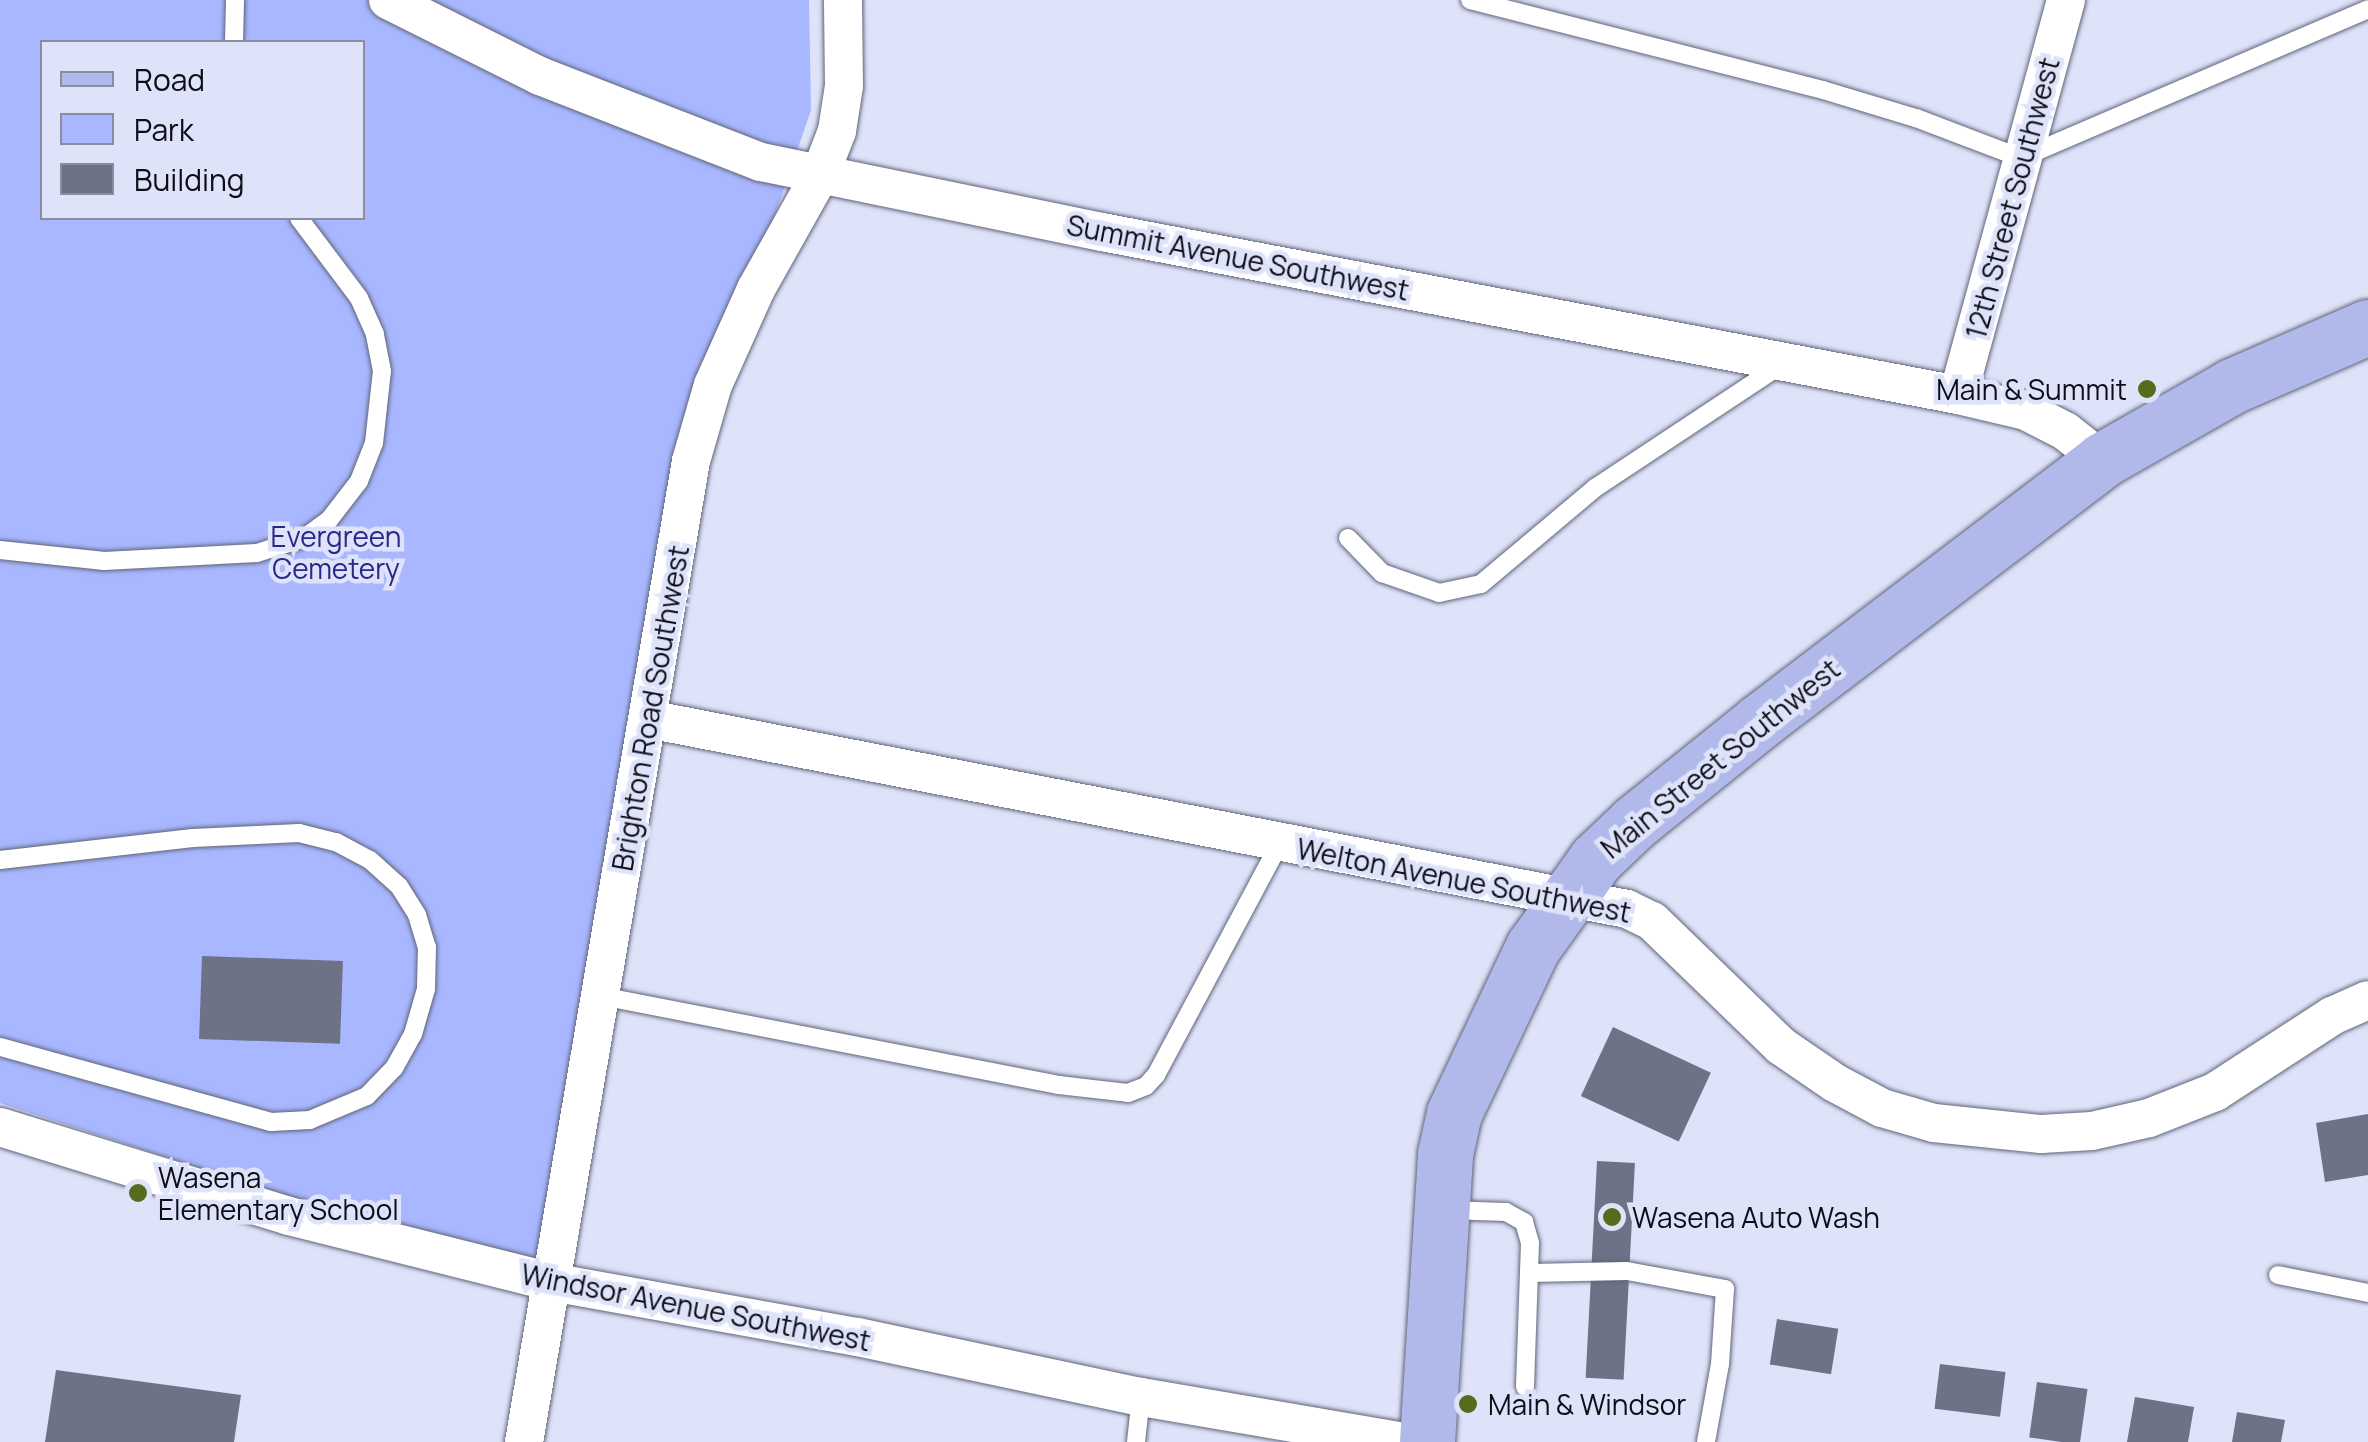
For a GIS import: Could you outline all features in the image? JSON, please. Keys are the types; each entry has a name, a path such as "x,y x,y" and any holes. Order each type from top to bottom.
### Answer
{"main road":[{"name":"Main Street Southwest","path":"1427,1442 1440,1209 1454,1113 1533,947 1596,859 1634,822 2102,460 2232,386 2368,327"}],"street":[{"name":"Summit Avenue Southwest","path":"388,0 540,76 652,124 760,162 1102,232 1958,395 2026,412 2065,431 2102,460"},
{"name":"Brighton Road Southwest","path":"524,1442 691,461 714,385 756,288 820,175 836,131 844,86 844,0"},
{"name":"12th Street Southwest","path":"1958,395 2066,0"},
{"name":"Welton Avenue Southwest","path":"648,720 1627,909 1652,921 1782,1046 1835,1083 1882,1108 1987,1131 2092,1131 2149,1118 2215,1092 2332,1016 2368,1000"},
{"name":"Windsor Avenue Southwest","path":"0,1127 289,1216 551,1282 858,1337 1141,1397 1403,1442"}],"lane":[{"path":"234,0 234,40"},
{"path":"1470,0 1823,90 1916,118 2022,158 2368,9"},
{"path":"0,550 104,561 257,552 304,538 329,520 359,481 374,442 382,371 375,334 359,298 300,220"},
{"path":"1348,538 1382,572 1439,593 1481,584 1595,488 1788,360"},
{"path":"0,860 193,838 299,833 336,842 370,860 399,886 417,915 427,947 426,989 414,1034 394,1068 367,1096 310,1120 271,1122 0,1047"},
{"path":"601,996 1059,1085 1128,1093 1146,1086 1156,1075 1280,843"},
{"path":"1440,1209 1506,1212 1524,1222 1530,1273 1525,1386"},
{"path":"1530,1273 1627,1272 1725,1289 1720,1364 1706,1442"},
{"path":"2278,1275 2368,1292"},
{"path":"1136,1442 1141,1397"}],"green space":[{"name":"Evergreen Cemetery","path":"0,0 809,0 811,110 691,461 551,1282 0,1103"}],"building":[{"path":"202,956 343,961 340,1044 199,1039"},
{"path":"1613,1027 1711,1073 1679,1142 1581,1096"},
{"path":"2368,1114 2368,1175 2325,1182 2316,1123"},
{"name":"Wasena Auto Wash","path":"1597,1161 1635,1163 1624,1380 1586,1378"},
{"path":"1777,1319 1838,1329 1831,1374 1770,1364"},
{"path":"1940,1364 2006,1372 2000,1417 1935,1409"},
{"path":"56,1370 241,1395 234,1442 45,1442"},
{"path":"2037,1382 2088,1389 2080,1442 2029,1437"},
{"path":"2135,1397 2194,1407 2188,1442 2127,1442"},
{"path":"2237,1412 2285,1420 2281,1442 2232,1442"}],"place":[{"name":"Main & Summit","path":"2147,389"},
{"name":"Wasena Elementary School","path":"138,1193"},
{"name":"Wasena Auto Wash","path":"1612,1217"},
{"name":"Main & Windsor","path":"1468,1404"}]}
